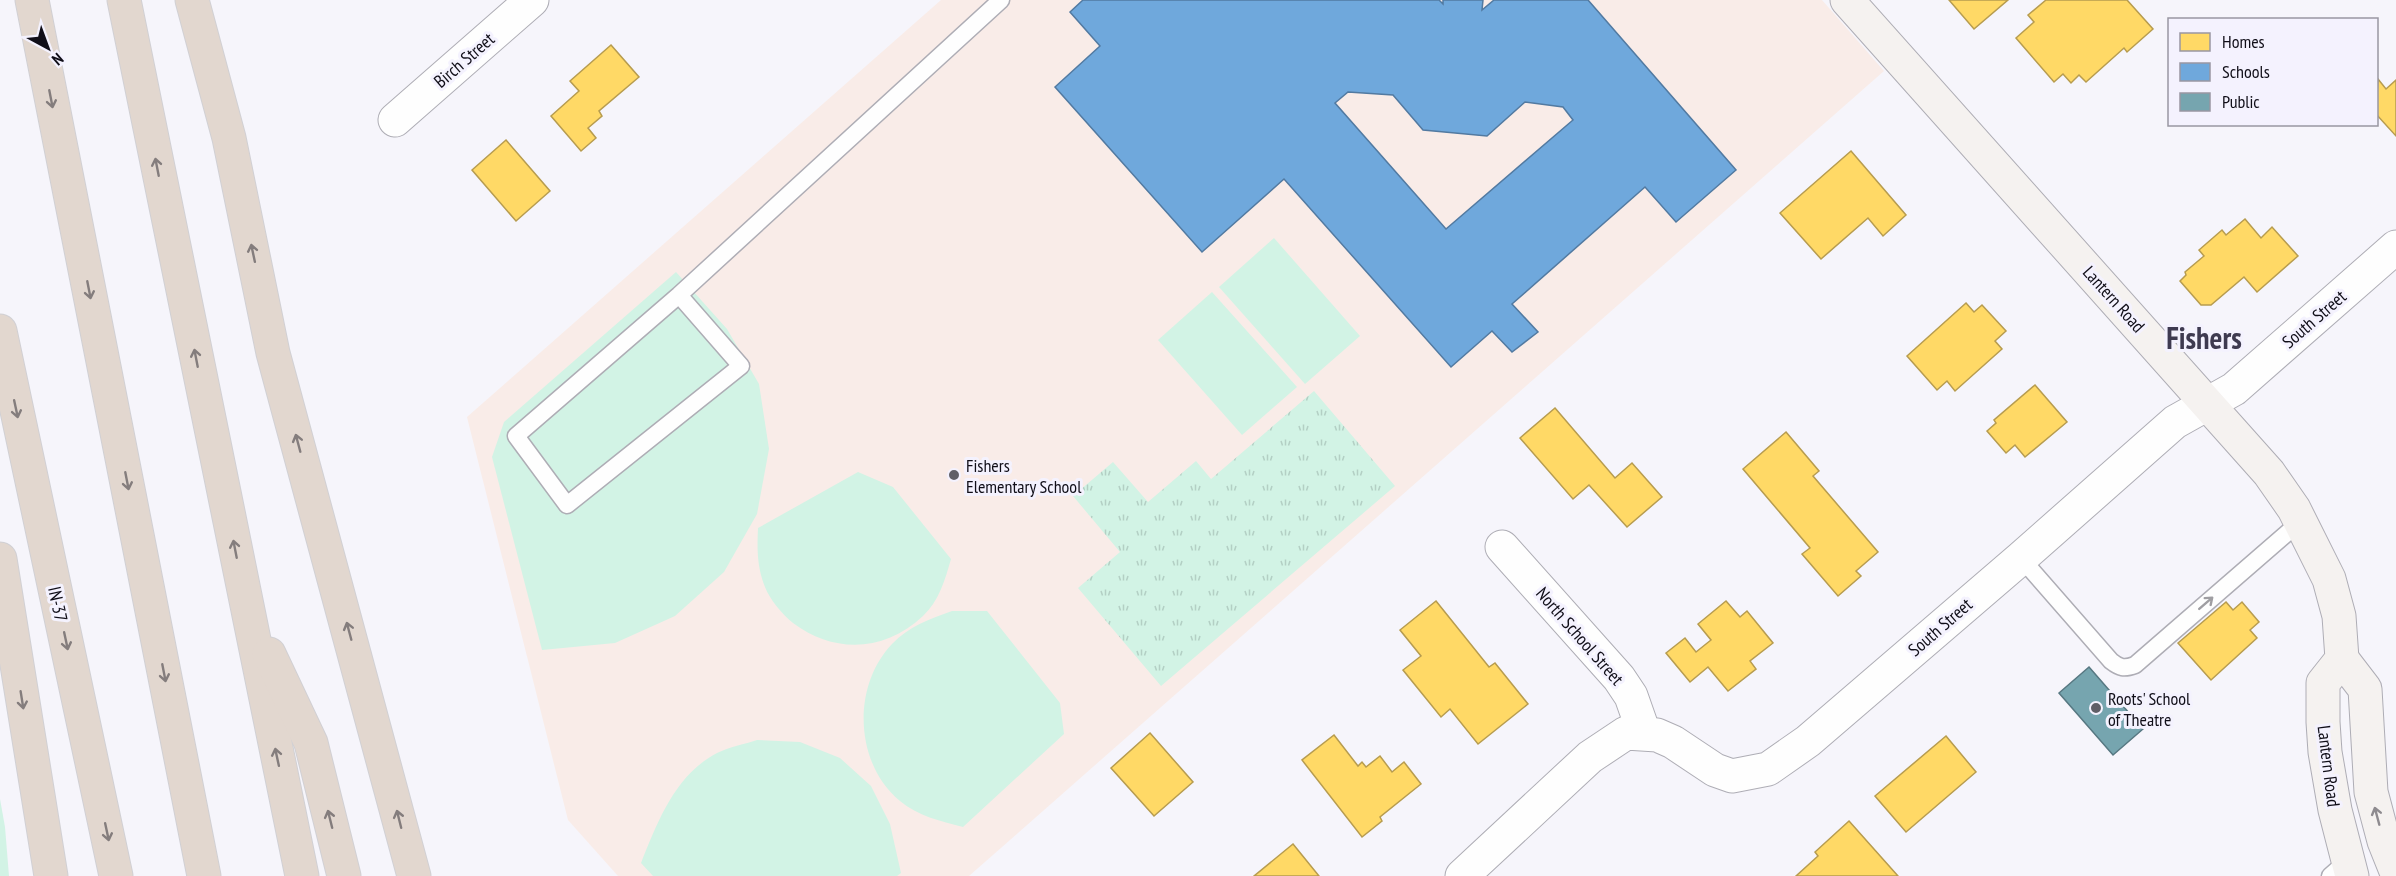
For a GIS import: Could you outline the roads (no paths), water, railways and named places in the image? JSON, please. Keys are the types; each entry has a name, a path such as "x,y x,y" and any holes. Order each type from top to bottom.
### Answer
{"highway":[{"path":"32,0 204,876"},
{"path":"124,0 302,876"},
{"path":"192,0 229,138 273,353 414,876"},
{"name":"IN-37","path":"0,332 116,876"},
{"path":"0,559 51,876"},
{"path":"246,607 311,743 344,876"}],"street":[{"name":"Birch Street","path":"395,120 532,0"},
{"name":"Lantern Road","path":"1847,0 2269,473 2301,521 2316,549 2339,616 2342,659 2323,683 2323,722 2343,871"},
{"name":"South Street","path":"1644,733 1657,735 1673,742 1709,766 1732,777 1768,769 1808,741 2175,422 2234,389 2396,247"},
{"name":"North School Street","path":"1502,547 1619,678 1631,696 1644,733"},
{"path":"2342,659 2365,689 2371,792 2384,841 2396,871"},
{"path":"1462,876 1590,757 1626,733 1644,733"}],"lane":[{"path":"679,294 741,366 567,505 516,436 679,294 1001,0"},
{"path":"2021,558 2111,661 2119,668 2126,669 2134,665 2301,521"}],"place":[{"name":"Fishers Elementary School","path":"954,475"},
{"name":"Roots' School of Theatre","path":"2096,708"}],"district":[{"name":"Fishers","path":"2204,337"}]}
